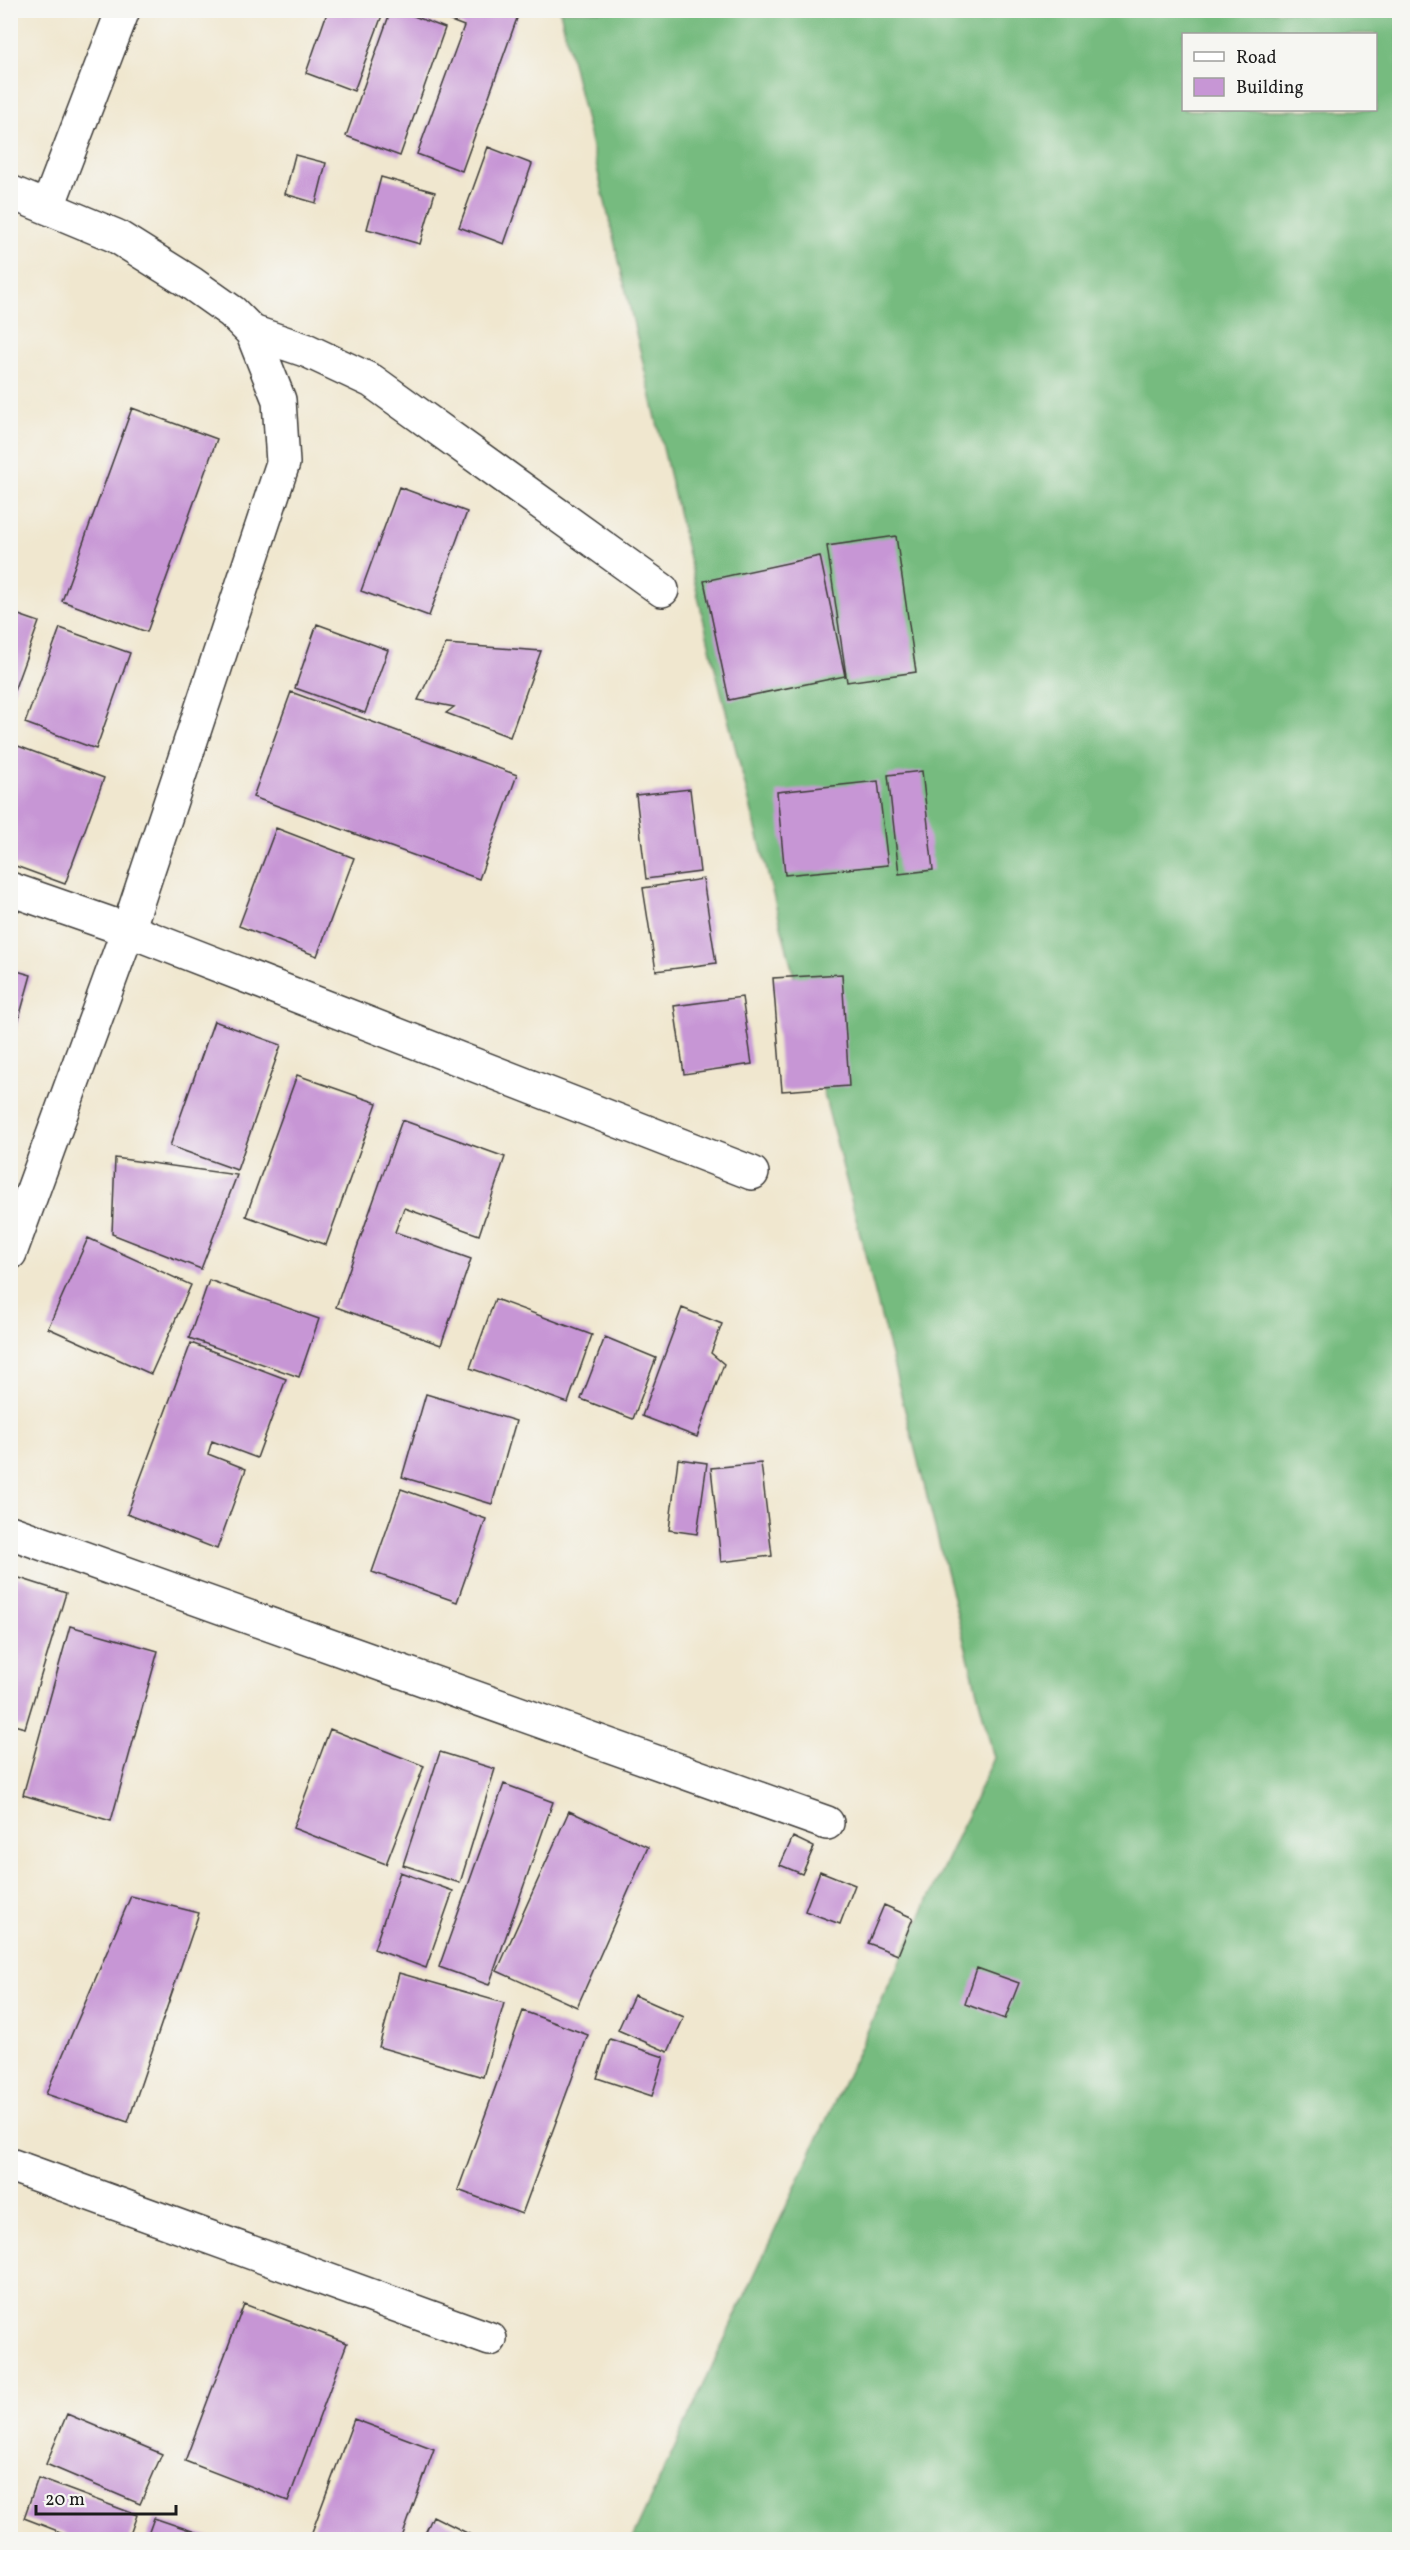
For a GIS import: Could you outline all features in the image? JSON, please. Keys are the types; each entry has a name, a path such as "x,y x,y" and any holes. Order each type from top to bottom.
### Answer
{"street":[{"path":"48,206 123,10"},
{"path":"10,192 116,236 232,312 252,332 279,400 283,463 128,930 10,1253"},
{"path":"252,332 308,351 372,381 662,590"},
{"path":"10,889 128,930 752,1173"},
{"path":"10,1532 827,1823"},
{"path":"10,2165 490,2339"}],"green space":[{"path":"560,11 1399,11 1399,2539 632,2539 994,1758 713,660"}],"building":[{"path":"328,10 384,10 354,91 306,73"},
{"path":"391,10 398,10 445,28 400,156 346,136"},
{"path":"422,10 520,10 462,171 417,154 464,26"},
{"path":"488,147 532,164 504,244 459,227"},
{"path":"295,155 326,163 316,203 285,194"},
{"path":"381,177 435,192 420,244 367,229"},
{"path":"132,408 217,439 147,632 62,601"},
{"path":"399,487 467,512 429,616 361,591"},
{"path":"896,536 916,672 847,682 827,546"},
{"path":"820,556 845,676 729,700 704,581"},
{"path":"10,612 39,622 11,699 10,699"},
{"path":"317,624 388,650 365,713 295,688"},
{"path":"60,628 130,653 96,749 25,723"},
{"path":"446,644 541,651 510,737 446,713 454,707 418,700"},
{"path":"291,692 517,775 479,879 253,797"},
{"path":"10,743 104,778 65,884 10,864"},
{"path":"922,771 933,870 899,874 888,775"},
{"path":"878,781 888,865 785,875 777,792"},
{"path":"690,789 700,872 646,879 636,795"},
{"path":"276,828 354,858 317,956 239,926"},
{"path":"703,879 716,963 656,971 643,888"},
{"path":"10,969 31,975 11,1047 10,1047"},
{"path":"842,974 849,1086 782,1091 773,978"},
{"path":"742,997 752,1064 684,1074 674,1006"},
{"path":"214,1021 281,1045 237,1170 170,1146"},
{"path":"297,1075 377,1103 326,1245 246,1216"},
{"path":"402,1120 505,1157 479,1235 404,1208 395,1232 471,1259 441,1345 336,1307"},
{"path":"115,1158 237,1175 201,1269 112,1234"},
{"path":"88,1238 191,1285 151,1374 48,1328"},
{"path":"209,1280 319,1319 299,1377 189,1338"},
{"path":"495,1299 592,1335 568,1403 470,1368"},
{"path":"682,1308 722,1324 711,1353 724,1364 697,1437 642,1416"},
{"path":"605,1337 656,1358 633,1419 581,1399"},
{"path":"191,1343 286,1379 257,1458 212,1441 208,1454 246,1469 217,1549 127,1514"},
{"path":"426,1394 516,1421 492,1504 402,1477"},
{"path":"678,1459 707,1463 697,1534 669,1530"},
{"path":"761,1463 772,1556 721,1562 711,1468"},
{"path":"401,1489 486,1519 457,1602 372,1572"},
{"path":"10,1575 66,1593 25,1728 10,1724"},
{"path":"70,1626 158,1651 111,1821 23,1795"},
{"path":"330,1729 424,1766 386,1864 293,1828"},
{"path":"440,1752 495,1769 460,1883 403,1865"},
{"path":"504,1784 553,1802 489,1985 439,1967"},
{"path":"569,1811 648,1847 577,2007 497,1971"},
{"path":"793,1837 814,1847 802,1874 780,1865"},
{"path":"820,1871 855,1885 840,1924 805,1911"},
{"path":"400,1872 453,1891 426,1968 374,1949"},
{"path":"131,1896 199,1913 128,2122 46,2094"},
{"path":"884,1905 913,1918 898,1955 868,1943"},
{"path":"977,1968 1019,1983 1005,2019 965,2004"},
{"path":"399,1973 504,2003 483,2077 379,2047"},
{"path":"634,1995 684,2017 668,2052 618,2030"},
{"path":"523,2011 588,2035 522,2214 458,2190"},
{"path":"610,2039 664,2057 652,2096 597,2078"},
{"path":"244,2304 347,2343 288,2501 185,2461"},
{"path":"67,2414 162,2454 140,2504 46,2464"},
{"path":"354,2419 434,2449 401,2540 309,2540"},
{"path":"38,2478 137,2515 128,2540 81,2540 24,2518"},
{"path":"433,2516 481,2540 422,2540"},
{"path":"154,2518 216,2539 216,2540 146,2540"}]}
